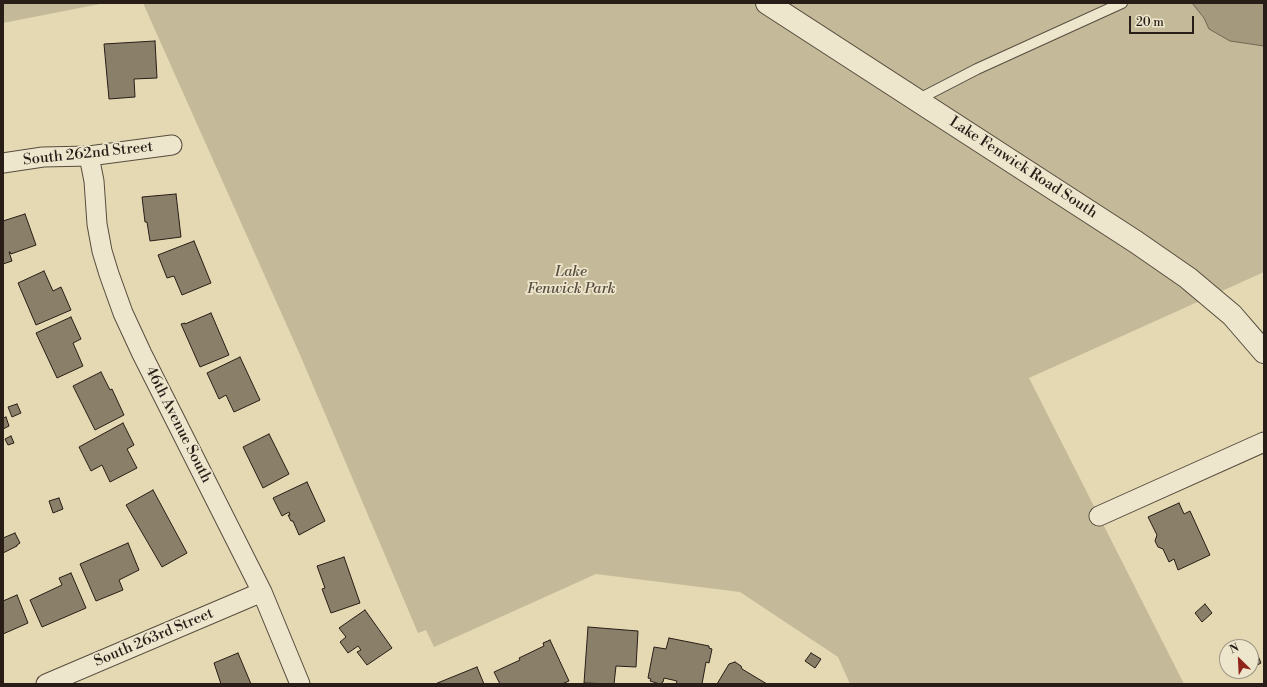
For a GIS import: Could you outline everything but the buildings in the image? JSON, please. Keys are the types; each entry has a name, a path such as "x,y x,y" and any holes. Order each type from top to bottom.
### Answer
{"street":[{"name":"Lake Fenwick Road South","path":"767,3 1136,242 1188,278 1232,315 1264,352"},
{"name":"South 262nd Street","path":"3,163 43,157 89,156 172,145"},
{"name":"46th Avenue South","path":"89,156 94,181 97,224 102,251 108,274 123,313 142,354 262,592 300,684"},
{"path":"1099,516 1264,442"},
{"name":"South 263rd Street","path":"46,684 262,592"}],"lane":[{"path":"916,100 1122,3"}],"green space":[{"path":"3,3 105,3 3,23"},
{"name":"Lake Fenwick Park","path":"143,3 1264,3 1264,272 1029,378 1184,684 850,684 838,657 740,592 596,574 434,647 426,630 418,633 301,357"}],"shaded area":[{"path":"1192,3 1264,3 1264,46 1230,41 1209,29 1204,18"}]}
